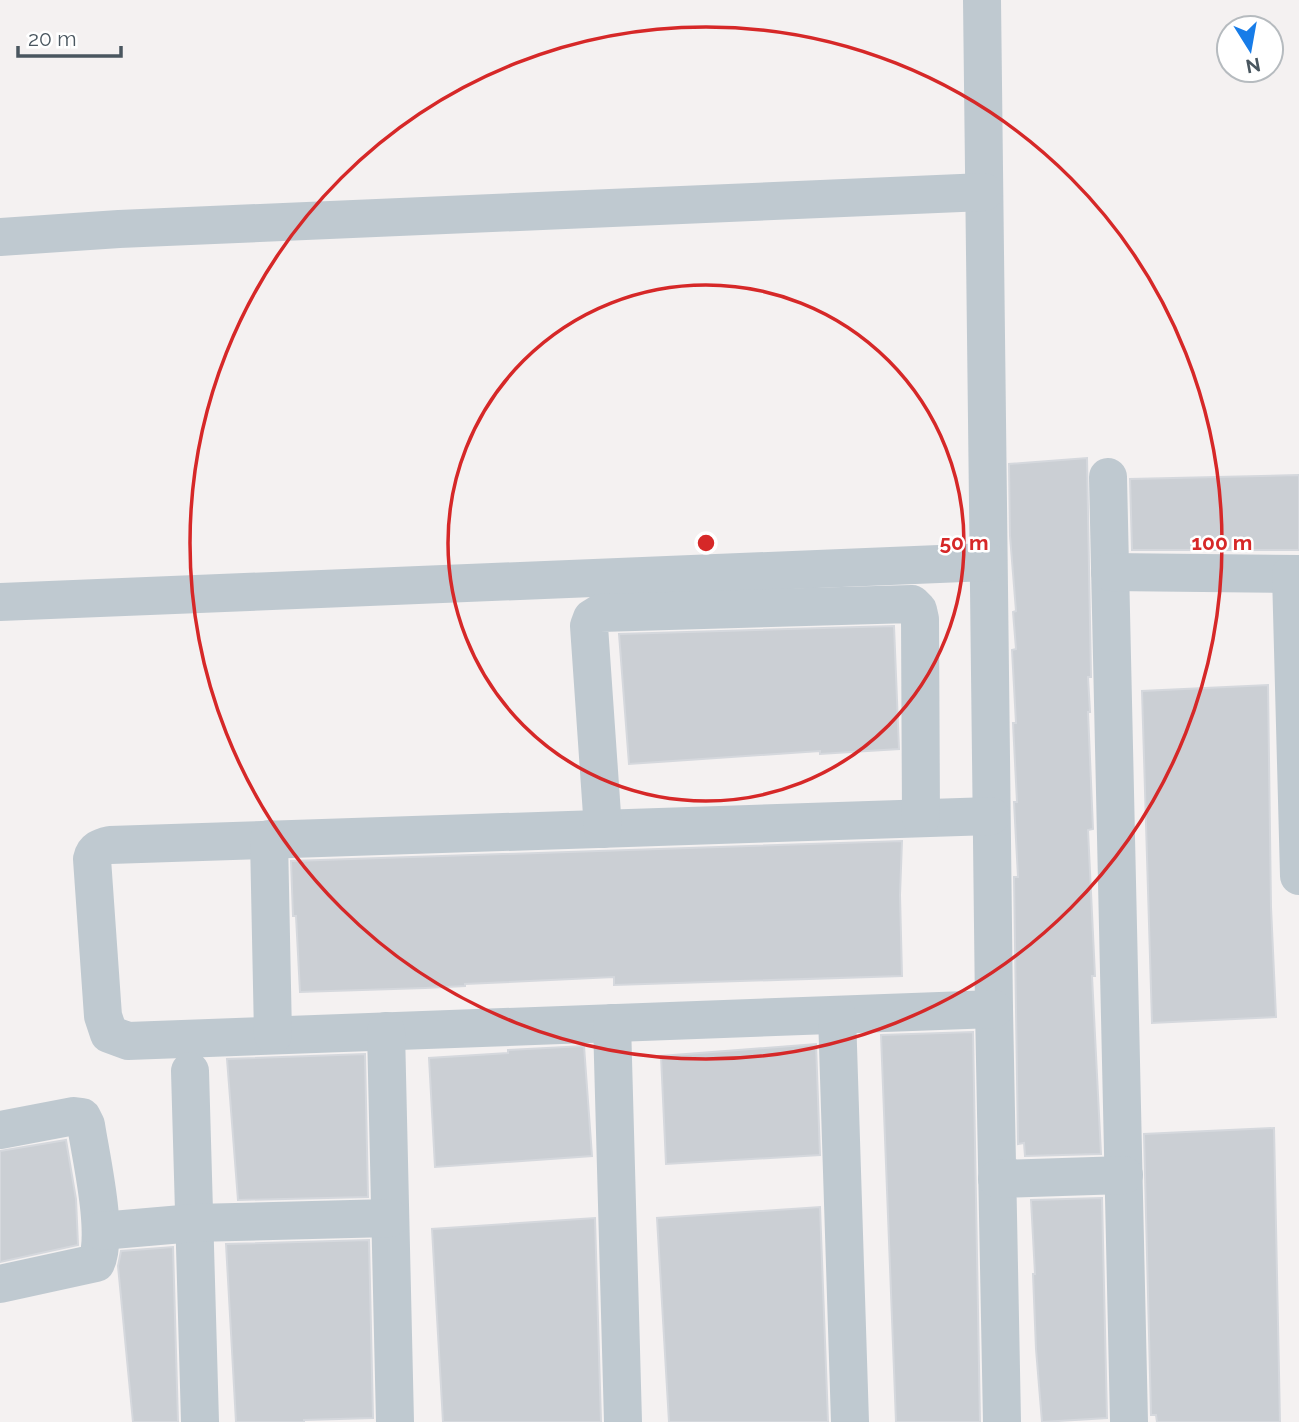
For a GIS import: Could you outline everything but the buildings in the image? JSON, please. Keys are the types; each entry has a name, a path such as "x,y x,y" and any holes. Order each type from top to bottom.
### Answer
{"street":[{"path":"982,0 991,816 1002,1422"},
{"path":"0,237 119,229 984,192"},
{"path":"1108,477 1129,1422"},
{"path":"0,602 988,562"},
{"path":"1110,572 1295,574 1299,876"},
{"path":"603,829 589,626 592,618 600,613 912,604 918,610 920,618 921,818"},
{"path":"991,816 110,845 99,848 93,859 103,1016 109,1034 128,1041 994,1009"},
{"path":"269,839 273,1035"},
{"path":"837,1015 850,1422"},
{"path":"612,1023 623,1422"},
{"path":"386,1031 395,1422"},
{"path":"190,1070 200,1422"},
{"path":"0,1130 74,1116 82,1117 86,1125 101,1231 96,1263 0,1284"},
{"path":"998,1179 1124,1175"},
{"path":"101,1231 194,1223 390,1218"}]}
